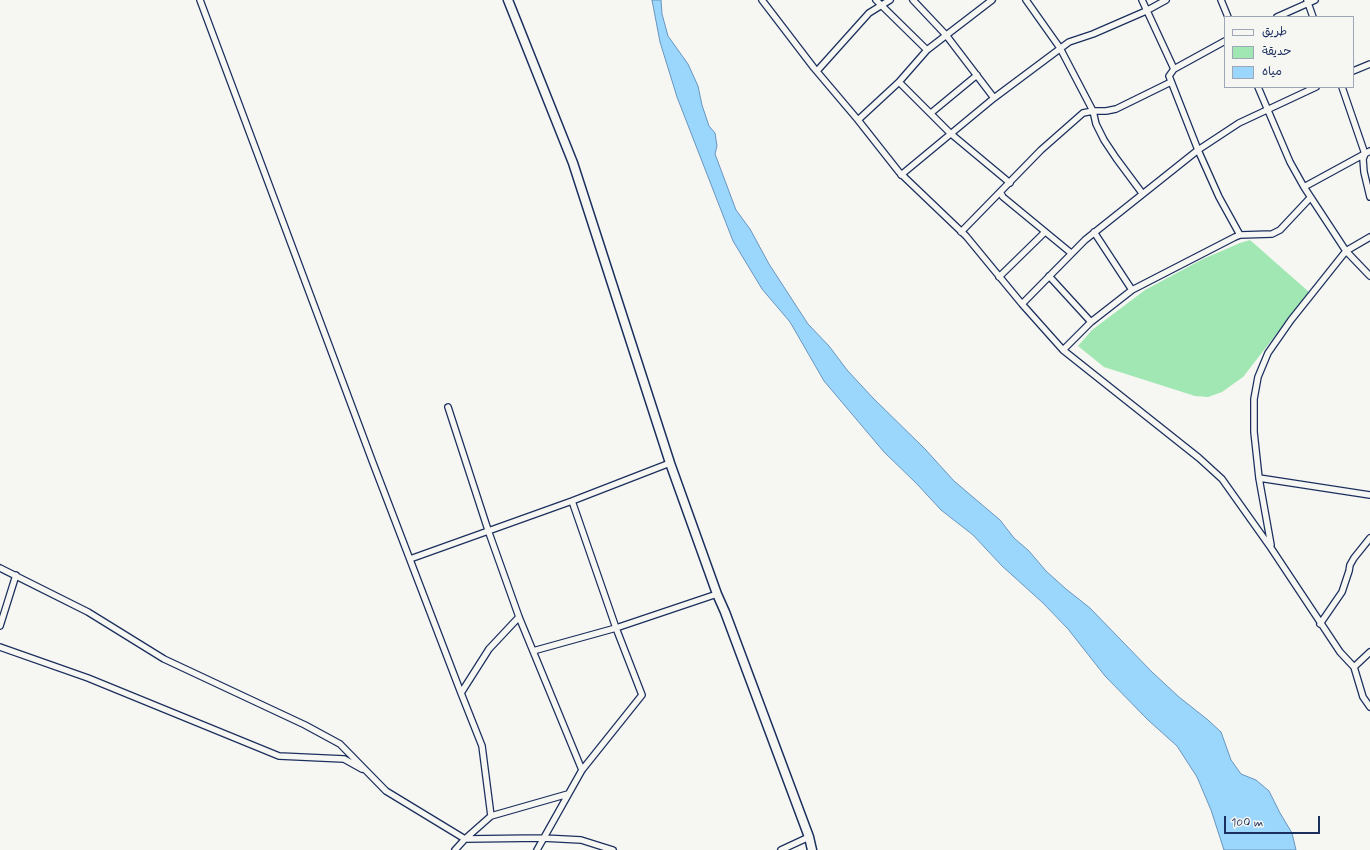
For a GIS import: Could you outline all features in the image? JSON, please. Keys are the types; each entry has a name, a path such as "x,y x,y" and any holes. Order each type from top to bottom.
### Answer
{"street":[{"path":"200,0 410,559 482,746 491,816"},
{"path":"508,0 573,164 670,463 717,594 728,619 809,837 812,850"},
{"path":"762,0 901,175 966,236 1062,350 1200,458 1222,479 1271,548 1320,624 1340,652 1354,667 1363,697 1370,707"},
{"path":"876,0 927,50"},
{"path":"817,71 869,13 890,0"},
{"path":"913,0 946,35 994,98"},
{"path":"858,120 900,82 927,50 992,0"},
{"path":"1026,0 1060,48 1093,111 1096,124 1104,140 1142,193"},
{"path":"1142,0 1174,69"},
{"path":"901,175 950,133 1060,48 1074,39 1093,34 1146,11 1166,0"},
{"path":"1221,0 1228,16"},
{"path":"1279,16 1307,1 1315,0"},
{"path":"1307,1 1313,16"},
{"path":"1224,43 1174,69 1169,76 1198,150 1219,197 1240,235"},
{"path":"1354,71 1370,64"},
{"path":"931,113 976,75"},
{"path":"900,82 950,133 1010,183"},
{"path":"961,232 1041,150 1083,113 1093,111 1106,112 1116,109 1171,82"},
{"path":"1258,88 1290,162 1310,198 1346,251 1370,276"},
{"path":"1022,304 1071,253 1094,232 1198,150 1239,123 1314,88"},
{"path":"1342,88 1368,152"},
{"path":"1304,186 1368,152"},
{"path":"1368,152 1363,159 1364,172 1370,197"},
{"path":"1000,192 1003,197 1071,253"},
{"path":"1062,350 1092,322 1132,290 1240,235 1272,234 1280,230 1310,198"},
{"path":"999,277 1045,232"},
{"path":"1094,232 1132,290"},
{"path":"1271,548 1259,478 1254,417 1254,399 1258,377 1268,354 1280,335 1346,251 1370,237"},
{"path":"1049,276 1092,322"},
{"path":"448,407 488,530 519,617 582,770"},
{"path":"410,559 572,501 670,463"},
{"path":"1259,478 1370,495"},
{"path":"537,850 582,770 642,695 616,628 572,501"},
{"path":"1320,624 1342,592 1350,565 1354,558 1370,538"},
{"path":"0,568 88,612 164,660 305,725 340,744 386,791 464,839 543,838 581,840 613,850"},
{"path":"0,626 16,576"},
{"path":"533,651 616,628 717,594"},
{"path":"461,693 489,649 519,617"},
{"path":"0,647 88,678 279,756 344,759 368,772"},
{"path":"1354,667 1370,652"},
{"path":"1363,697 1370,696"},
{"path":"455,850 464,839 491,816 568,794"},
{"path":"781,850 809,837"}],"green space":[{"path":"1250,240 1309,292 1243,377 1222,392 1208,397 1195,396 1104,367 1078,346 1092,330 1145,290 1203,259"}],"water":[{"path":"652,0 661,0 662,14 668,36 688,64 698,86 709,126 715,133 717,146 715,154 736,210 750,229 769,264 808,324 829,346 847,370 873,398 925,449 954,481 1000,520 1014,538 1029,551 1046,571 1090,608 1152,672 1221,732 1231,760 1241,774 1256,780 1269,791 1292,833 1296,850 1224,850 1211,810 1197,777 1177,746 1148,720 1105,676 1068,629 1043,603 1002,566 973,535 941,510 884,452 824,381 790,322 762,289 733,241 677,97 660,42"}]}
